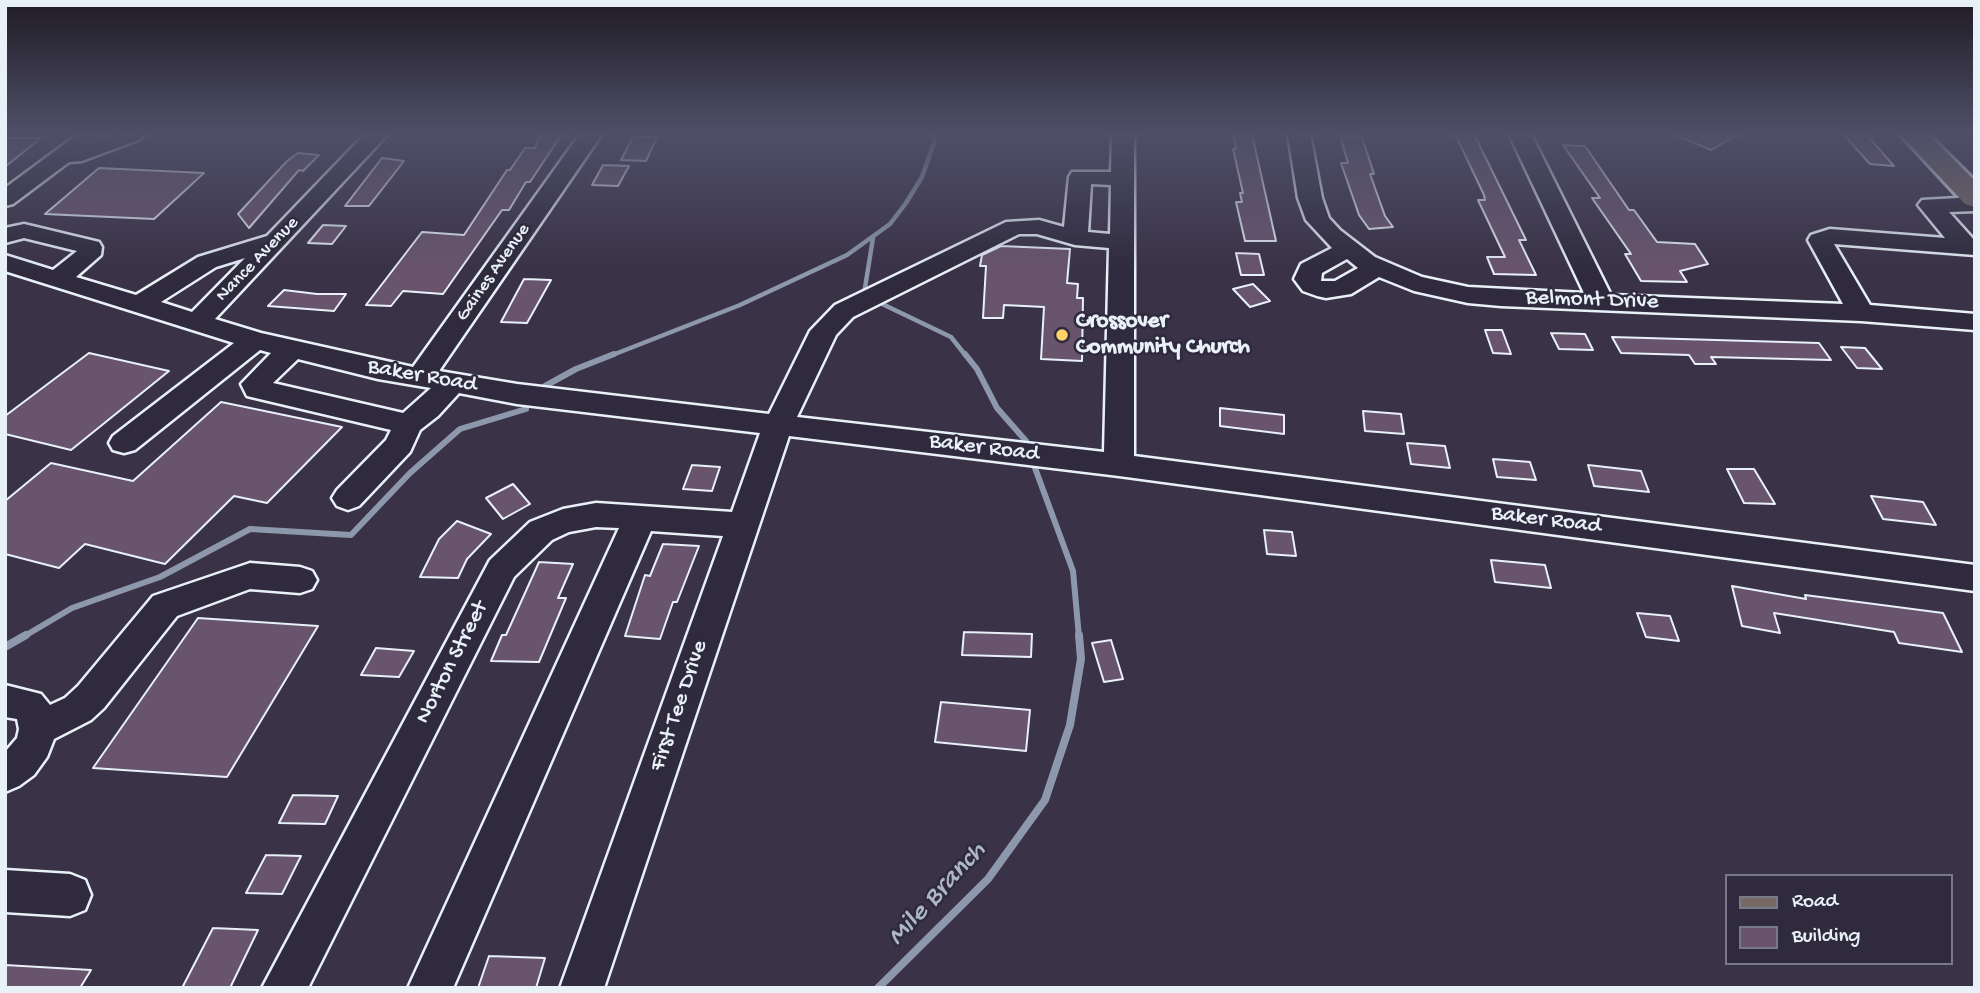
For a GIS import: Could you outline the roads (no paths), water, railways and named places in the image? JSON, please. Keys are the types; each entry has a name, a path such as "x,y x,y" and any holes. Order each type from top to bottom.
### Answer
{"main road":[{"path":"1958,180 1975,198"}],"street":[{"path":"5,199 32,180"},
{"name":"Nance Avenue","path":"195,323 333,180"},
{"name":"Gaines Avenue","path":"420,377 558,180"},
{"path":"1074,238 1080,180"},
{"path":"1119,465 1122,180"},
{"name":"Belmont Drive","path":"1307,180 1318,220 1348,249 1377,267 1414,283 1468,295 1861,313 1975,323"},
{"path":"1542,180 1601,301"},
{"path":"1972,241 1948,228 1930,205 1975,204"},
{"name":"First Tee Drive","path":"582,988 778,425 824,331 844,311 1015,227 1039,227 1074,238 1120,242"},
{"path":"5,236 24,231 90,247 88,255 57,279"},
{"path":"1861,313 1820,240 1830,236 1972,241"},
{"path":"138,305 208,262 277,240"},
{"path":"1348,249 1310,270 1307,279 1312,286 1326,290 1342,288 1377,267"},
{"name":"Baker Road","path":"5,263 255,341 420,377 517,394 1119,465 1975,578"},
{"path":"124,443 255,341"},
{"path":"292,349 255,384 257,389 408,424"},
{"path":"348,498 398,445 408,424 428,409 452,383"},
{"name":"Norton Street","path":"284,988 502,569 541,531 563,521 596,515 743,526"},
{"path":"430,988 640,518"},
{"path":"38,729 84,703 165,606 250,576 300,580"},
{"path":"5,701 28,705 36,716 38,729 34,745 20,762 5,774"},
{"path":"5,891 70,895"}],"waterway":[{"path":"610,356 740,305 847,255 890,224 920,180"},
{"name":"Mile Branch","path":"864,294 873,238"},
{"name":"Mile Branch","path":"876,301 951,337 966,356"},
{"path":"545,386 576,369 614,354"},
{"name":"Mile Branch","path":"965,354 977,369 997,408 1026,441"},
{"path":"23,637 72,608 160,577 250,529 351,535 410,473 460,429 526,409"},
{"name":"Mile Branch","path":"1035,468 1073,571 1079,637"},
{"path":"5,647 26,635"},
{"name":"Mile Branch","path":"878,988 988,879 1045,800 1070,725 1081,659 1079,635"}],"place":[{"name":"Crossover Community Church","path":"1062,335"}]}
